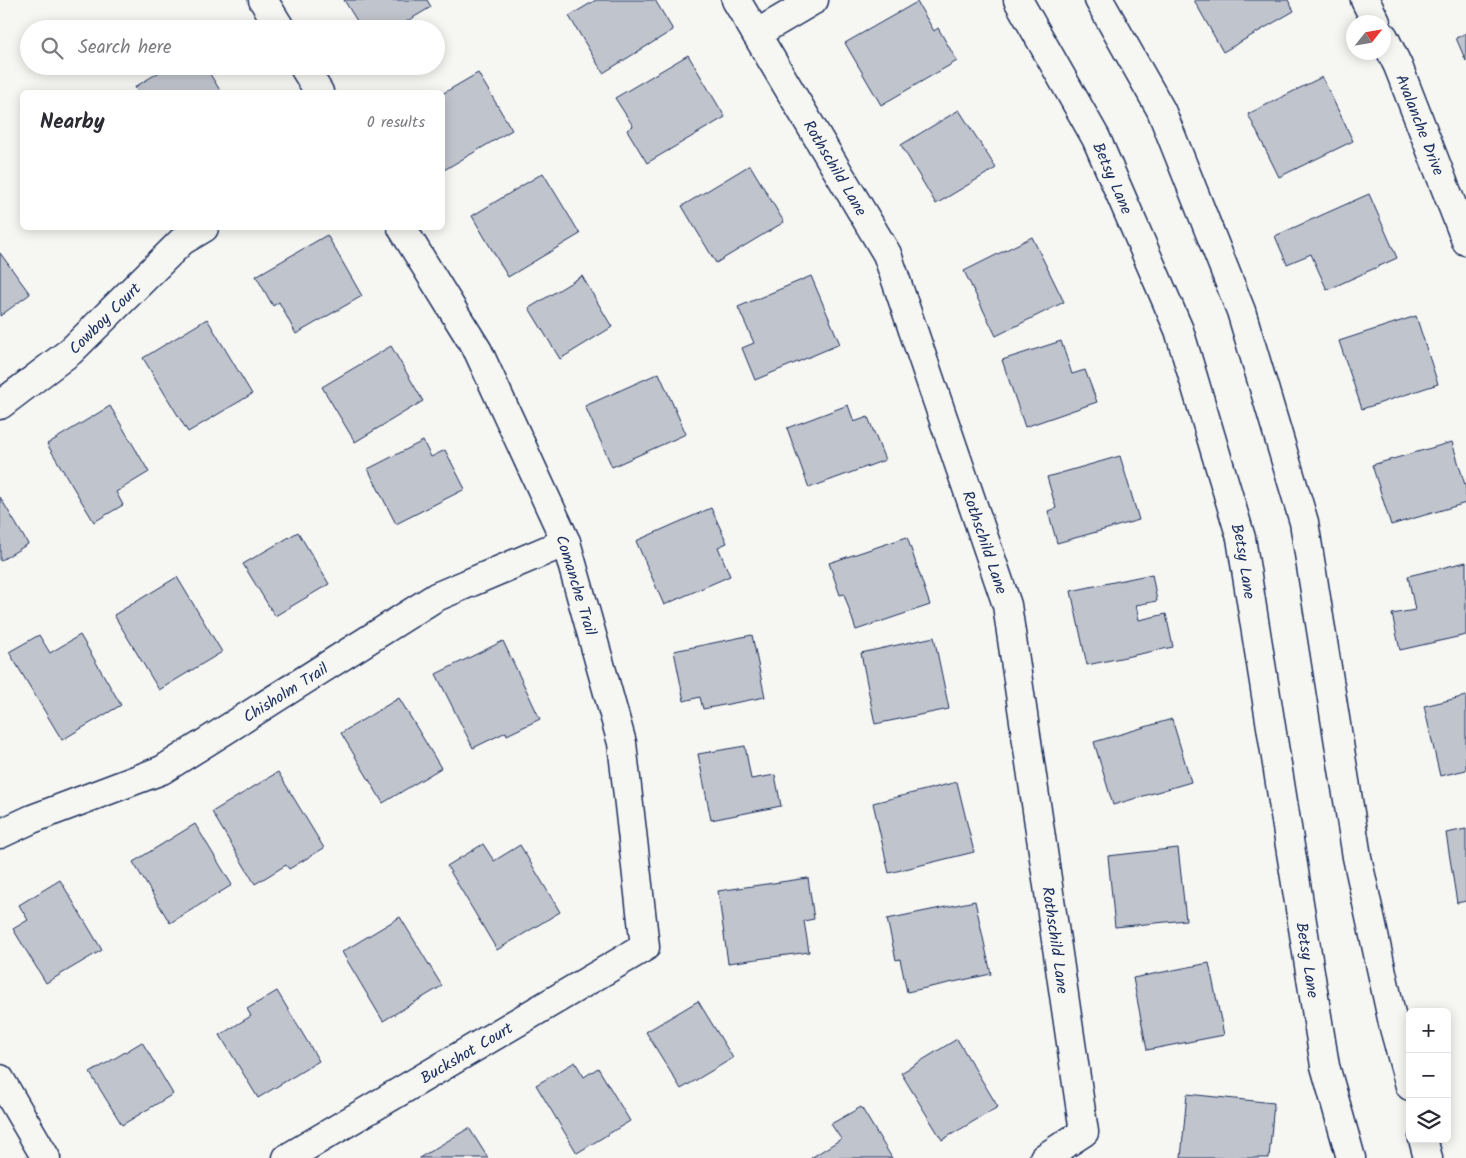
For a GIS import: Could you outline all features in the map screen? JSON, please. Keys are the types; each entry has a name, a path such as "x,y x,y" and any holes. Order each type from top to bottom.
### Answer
{"street":[{"path":"263,0 275,20"},
{"name":"Rothschild Lane","path":"736,0 888,254 1007,605 1084,1132 1044,1158"},
{"path":"756,34 814,0"},
{"name":"Betsy Lane","path":"1018,0 1096,138 1179,330 1241,538 1325,1066 1351,1158"},
{"path":"1098,0 1161,110 1242,311 1304,522 1357,857 1394,1028 1406,1072"},
{"path":"1364,0 1372,15"},
{"name":"Avalanche Drive","path":"1391,52 1466,241"},
{"path":"309,75 318,90"},
{"name":"Cowboy Court","path":"0,405 71,351 182,241 201,230"},
{"name":"Comanche Trail","path":"403,230 478,351 566,542 622,743 645,947"},
{"name":"Chisholm Trail","path":"0,834 32,819 162,770 436,597 566,542"},
{"name":"Buckshot Court","path":"286,1158 645,947"},
{"path":"0,1079 46,1158"},
{"path":"1424,1143 1428,1158"}],"building":[{"path":"344,0 427,0 431,7 409,20 356,20"},
{"path":"596,0 655,0 673,30 603,73 569,16"},
{"path":"1194,0 1288,0 1294,11 1223,52"},
{"path":"917,2 934,31 938,28 957,61 881,105 845,43"},
{"path":"1466,33 1466,61 1456,38"},
{"path":"688,55 725,117 647,163 627,130 633,126 615,98"},
{"path":"478,73 512,130 445,169 445,92"},
{"path":"154,75 211,75 220,90 137,90 135,87"},
{"path":"1322,77 1353,141 1279,177 1248,114"},
{"path":"959,110 996,168 936,204 901,145"},
{"path":"750,165 784,222 716,263 682,206"},
{"path":"543,173 580,234 508,277 472,216"},
{"path":"1369,194 1397,258 1327,290 1311,254 1287,264 1275,236"},
{"path":"327,235 362,296 296,334 279,302 273,306 256,276"},
{"path":"1032,237 1064,302 996,336 964,271"},
{"path":"0,253 30,294 0,316"},
{"path":"582,276 612,327 560,359 529,308"},
{"path":"811,276 840,344 755,380 742,348 754,343 738,307"},
{"path":"1416,316 1438,384 1362,409 1339,341"},
{"path":"207,319 252,394 188,432 143,358"},
{"path":"1061,341 1072,374 1085,370 1097,402 1025,427 1002,360"},
{"path":"391,346 423,401 355,442 322,387"},
{"path":"659,373 686,434 612,467 585,406"},
{"path":"848,405 854,422 868,417 885,460 809,488 787,428"},
{"path":"110,406 149,472 116,492 123,505 94,522 47,444"},
{"path":"423,441 431,457 445,450 465,489 396,524 368,469"},
{"path":"1452,442 1466,488 1466,503 1391,525 1372,465"},
{"path":"1120,456 1139,520 1057,543 1048,511 1056,508 1047,477"},
{"path":"0,497 28,544 0,561"},
{"path":"711,508 727,543 718,547 730,576 664,605 636,541"},
{"path":"298,532 329,584 275,616 243,564"},
{"path":"907,537 930,605 856,630 844,594 840,595 829,563"},
{"path":"1466,562 1466,635 1400,650 1392,614 1415,610 1408,576"},
{"path":"1152,574 1157,601 1136,605 1139,620 1166,614 1173,647 1087,665 1071,591"},
{"path":"177,577 222,652 159,690 114,615"},
{"path":"39,635 50,653 80,635 121,705 62,740 9,652"},
{"path":"752,635 765,697 703,709 700,697 684,701 674,651"},
{"path":"934,637 949,709 875,724 861,653"},
{"path":"503,641 540,719 507,735 506,732 473,748 436,674"},
{"path":"1466,696 1466,770 1440,776 1424,706"},
{"path":"399,698 441,768 383,803 341,733"},
{"path":"1172,719 1191,782 1113,805 1094,742"},
{"path":"745,746 751,779 775,775 781,806 711,820 698,754"},
{"path":"278,772 324,848 289,869 286,865 255,884 212,812"},
{"path":"957,782 974,852 889,873 873,803"},
{"path":"195,824 232,885 170,923 133,862"},
{"path":"1466,829 1466,901 1457,903 1446,833"},
{"path":"483,844 494,861 520,845 560,912 497,950 447,866"},
{"path":"1178,848 1186,920 1115,927 1108,856"},
{"path":"808,878 814,919 804,921 809,952 728,963 718,891"},
{"path":"60,880 102,950 46,983 13,929 28,920 19,905"},
{"path":"975,901 991,974 907,992 900,959 896,960 887,919"},
{"path":"400,917 442,986 383,1021 342,952"},
{"path":"1209,963 1224,1035 1147,1050 1133,978"},
{"path":"277,991 319,1061 258,1098 220,1035 251,1016 247,1009"},
{"path":"698,1001 733,1058 681,1089 646,1032"},
{"path":"957,1039 998,1107 942,1140 901,1073"},
{"path":"142,1042 173,1094 122,1125 90,1073"},
{"path":"575,1062 584,1077 598,1068 630,1121 577,1153 536,1085"},
{"path":"1187,1094 1274,1103 1269,1158 1181,1158"},
{"path":"861,1107 892,1158 811,1158 841,1139 831,1124"},
{"path":"469,1128 488,1158 419,1158"}]}
